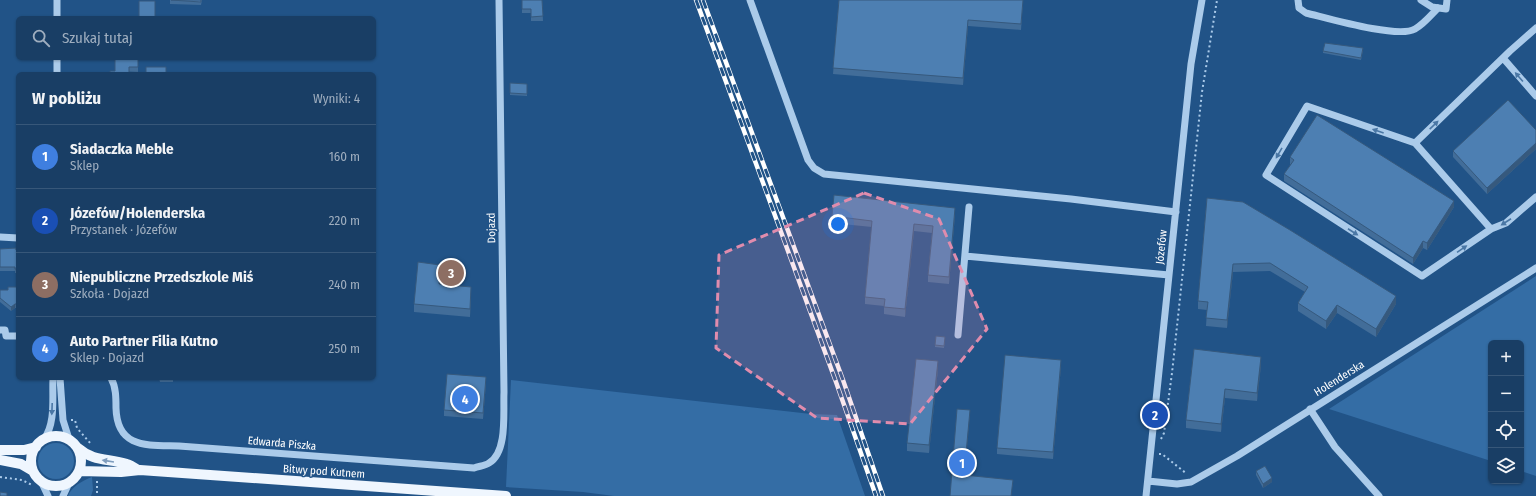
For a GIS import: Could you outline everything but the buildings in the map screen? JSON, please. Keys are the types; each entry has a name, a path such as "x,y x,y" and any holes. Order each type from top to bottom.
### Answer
{"main road":[{"path":"57,436 69,439 78,448 81,462 79,471 75,478 69,483 57,486 38,484 31,460 36,447 44,439 57,436"},
{"path":"0,450 24,450 36,447"},
{"name":"Bitwy pod Kutnem","path":"78,448 86,455 98,459 127,464 140,470"},
{"path":"0,460 20,464 33,471"},
{"name":"Bitwy pod Kutnem","path":"79,471 121,472 140,470 506,496"}],"street":[{"path":"57,0 57,16"},
{"name":"Dojazd","path":"497,455 502,445 504,392 499,0"},
{"path":"750,0 808,160 814,168 824,174 1101,202 1176,212"},
{"name":"Józefów","path":"1146,496 1191,64 1202,0"},
{"path":"1298,0 1298,8 1306,13 1386,31 1404,32 1414,30 1438,8"},
{"path":"1421,0 1432,7 1446,9 1447,0"},
{"path":"1415,143 1536,28"},
{"path":"1503,58 1536,96"},
{"path":"57,60 57,72"},
{"path":"1491,229 1415,143 1307,106 1266,176 1422,276 1491,229 1506,223 1536,197"},
{"path":"958,335 969,207"},
{"path":"0,237 16,238"},
{"path":"965,256 1169,274"},
{"name":"Holenderska","path":"1148,481 1176,484 1192,482 1237,456 1536,268"},
{"path":"0,330 5,330 6,336 16,336"},
{"path":"44,439 49,432 51,422 53,380"},
{"path":"60,380 63,420 69,439"},
{"name":"Edwarda Piszka","path":"112,380 115,393 116,419 122,432 132,442 149,445 474,468 489,464 497,455"},
{"path":"1310,409 1335,447 1379,496"},
{"path":"64,496 69,483"},
{"path":"38,484 48,496"}],"path":[{"path":"1160,440 1164,434 1172,373 1202,92 1217,0"},
{"path":"0,477 38,484"}],"highlighted area":[{"path":"864,193 939,219 987,329 910,424 817,418 716,348 719,255"}],"shaded area":[{"path":"1536,276 1536,476 1524,472 1524,340 1488,340 1488,460 1329,409"},
{"path":"511,380 811,414 837,415 865,496 614,496 583,492 506,487"},
{"path":"60,443 69,448 73,454 73,468 69,474 60,479 52,479 43,474 39,468 38,457 43,448 49,444"},
{"path":"92,477 93,490 91,496 68,496 70,492 81,482"}],"railway":[{"path":"696,0 836,382 876,496"},
{"path":"703,0 843,380 883,496"}],"place":[{"name":"Niepubliczne Przedszkole Miś","path":"451,273"},
{"name":"Auto Partner Filia Kutno","path":"465,399"},
{"name":"Józefów/Holenderska","path":"1155,415"},
{"name":"Siadaczka Meble","path":"962,463"}]}
